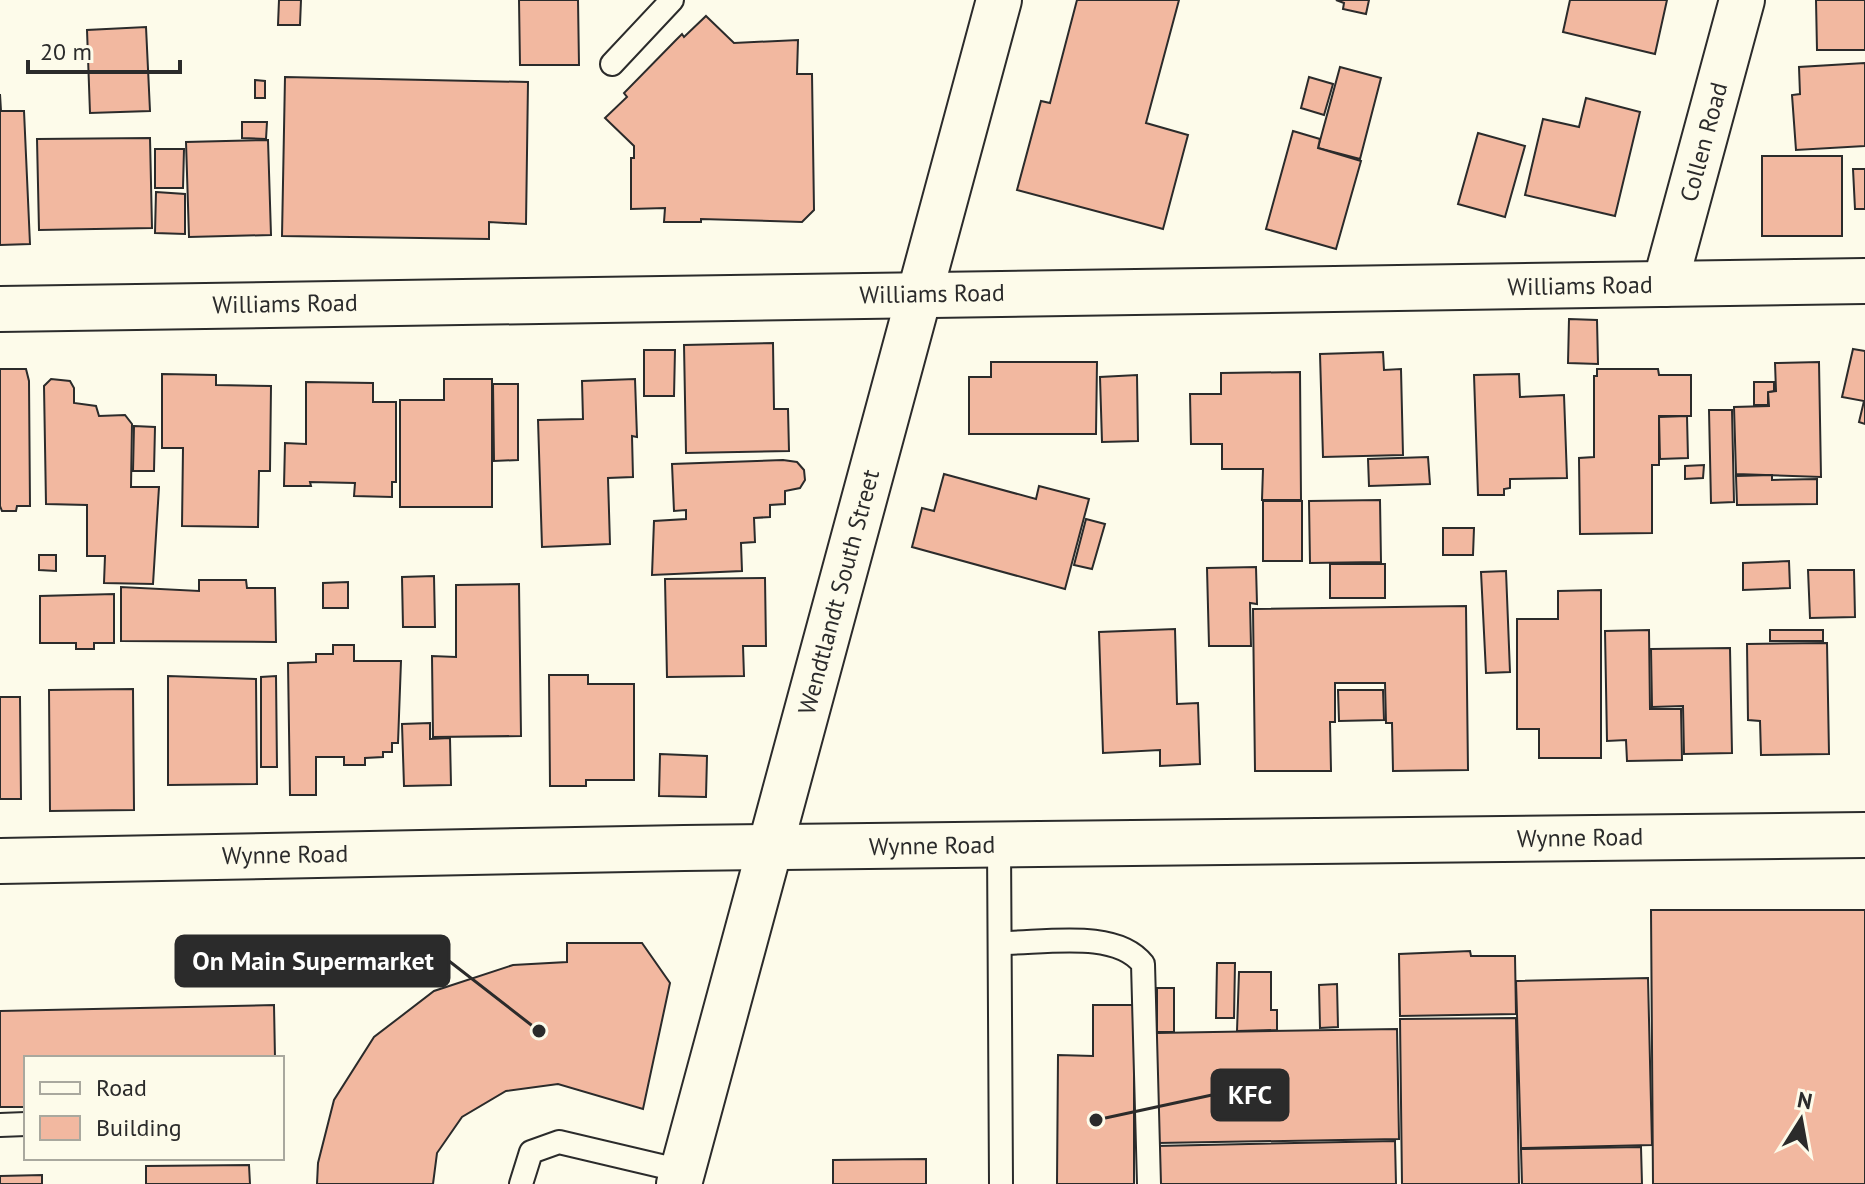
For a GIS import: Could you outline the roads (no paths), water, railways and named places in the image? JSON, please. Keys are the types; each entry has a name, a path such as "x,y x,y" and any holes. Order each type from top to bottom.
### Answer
{"street":[{"name":"Wendtlandt South Street","path":"680,1177 772,848 999,0"},
{"name":"Collen Road","path":"1665,284 1742,0"},
{"name":"Williams Road","path":"0,309 1865,281"},
{"name":"Wynne Road","path":"0,861 1865,835"}],"lane":[{"path":"612,64 672,0"},
{"path":"999,845 1002,943 1001,1184"},
{"path":"1002,943 1111,942 1134,952 1143,964 1149,1184"},
{"path":"0,1125 24,1124"},
{"path":"521,1184 531,1152 559,1142 680,1177"}],"place":[{"name":"On Main Supermarket","path":"539,1031"},
{"name":"KFC","path":"1096,1120"}]}
